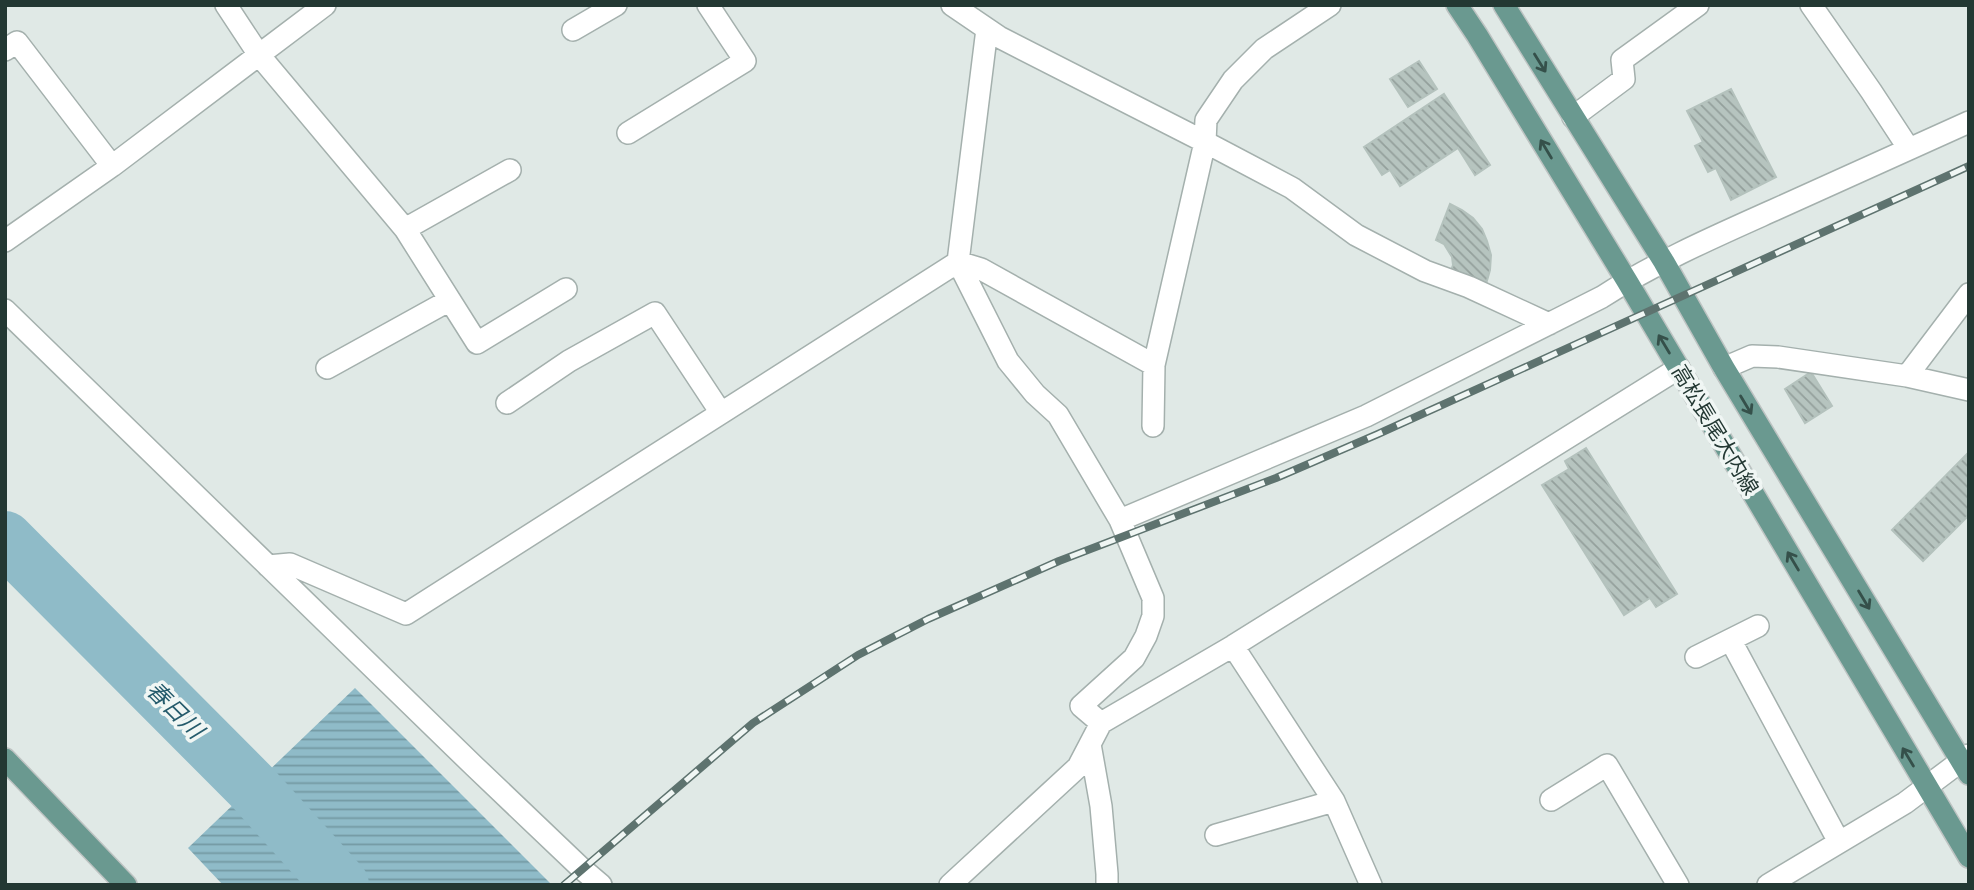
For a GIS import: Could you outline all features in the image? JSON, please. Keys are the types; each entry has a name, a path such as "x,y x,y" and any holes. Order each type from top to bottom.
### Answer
{"main road":[{"name":"高松長尾大内線","path":"1457,5 1627,281 1969,857"},
{"name":"高松長尾大内線","path":"1504,5 1664,262 1724,368 1966,763"},
{"path":"5,759 126,885"}],"street":[{"path":"226,5 259,55 405,229 477,343 566,289"},
{"path":"5,241 112,166 325,5"},
{"path":"573,30 615,5"},
{"path":"628,133 745,61 708,5"},
{"path":"952,5 987,29 1292,188 1368,241 1425,271 1469,287 1549,324"},
{"path":"1153,426 1154,365 1205,142 1206,120 1233,80 1264,49 1330,5"},
{"path":"1573,117 1624,79 1622,60 1698,5"},
{"path":"1811,5 1909,149"},
{"path":"987,29 958,262 1008,360 1035,394 1058,415 1121,520 1153,598 1153,616 1146,636 1133,658 1082,706 1101,723"},
{"path":"9,39 112,166"},
{"path":"1121,520 1366,416 1602,297 1664,262 1969,122"},
{"path":"405,229 510,170"},
{"path":"268,566 290,564 405,614 958,262 981,269 1154,365"},
{"path":"1907,376 1969,294"},
{"path":"327,368 450,300"},
{"path":"5,310 474,766 601,885"},
{"path":"507,403 569,361 655,313 721,413"},
{"path":"1724,368 1752,356 1778,357 1907,376 1969,390"},
{"path":"950,885 1078,767 1101,723 1233,646 1679,368"},
{"path":"1696,657 1758,626"},
{"path":"1731,641 1839,842"},
{"path":"1233,646 1334,800 1371,885"},
{"path":"1090,744 1101,806 1107,885"},
{"path":"1768,885 1966,763"},
{"path":"1551,800 1607,765 1678,885"},
{"path":"1216,835 1334,800"}],"water":[{"path":"355,688 552,885 223,885 188,848"}],"building":[{"path":"1419,61 1437,89 1408,107 1390,79"},
{"path":"1731,89 1776,177 1731,200 1716,168 1708,172 1695,146 1703,142 1687,111"},
{"path":"1444,94 1490,165 1475,175 1458,148 1400,186 1390,170 1382,175 1364,147"},
{"path":"1450,204 1473,218 1482,229 1491,255 1486,284 1450,273 1452,257 1444,244 1436,240"},
{"path":"1811,372 1832,406 1805,423 1785,389"},
{"path":"1586,448 1677,594 1656,607 1650,598 1624,615 1542,485 1569,469 1565,461"},
{"path":"1969,452 1969,515 1923,561 1892,530"}],"waterway":[{"name":"春日川","path":"5,539 252,787 341,885"}],"railway":[{"path":"564,885 753,723 858,655 928,619 1059,561 1276,478 1378,434 1969,166"}]}
